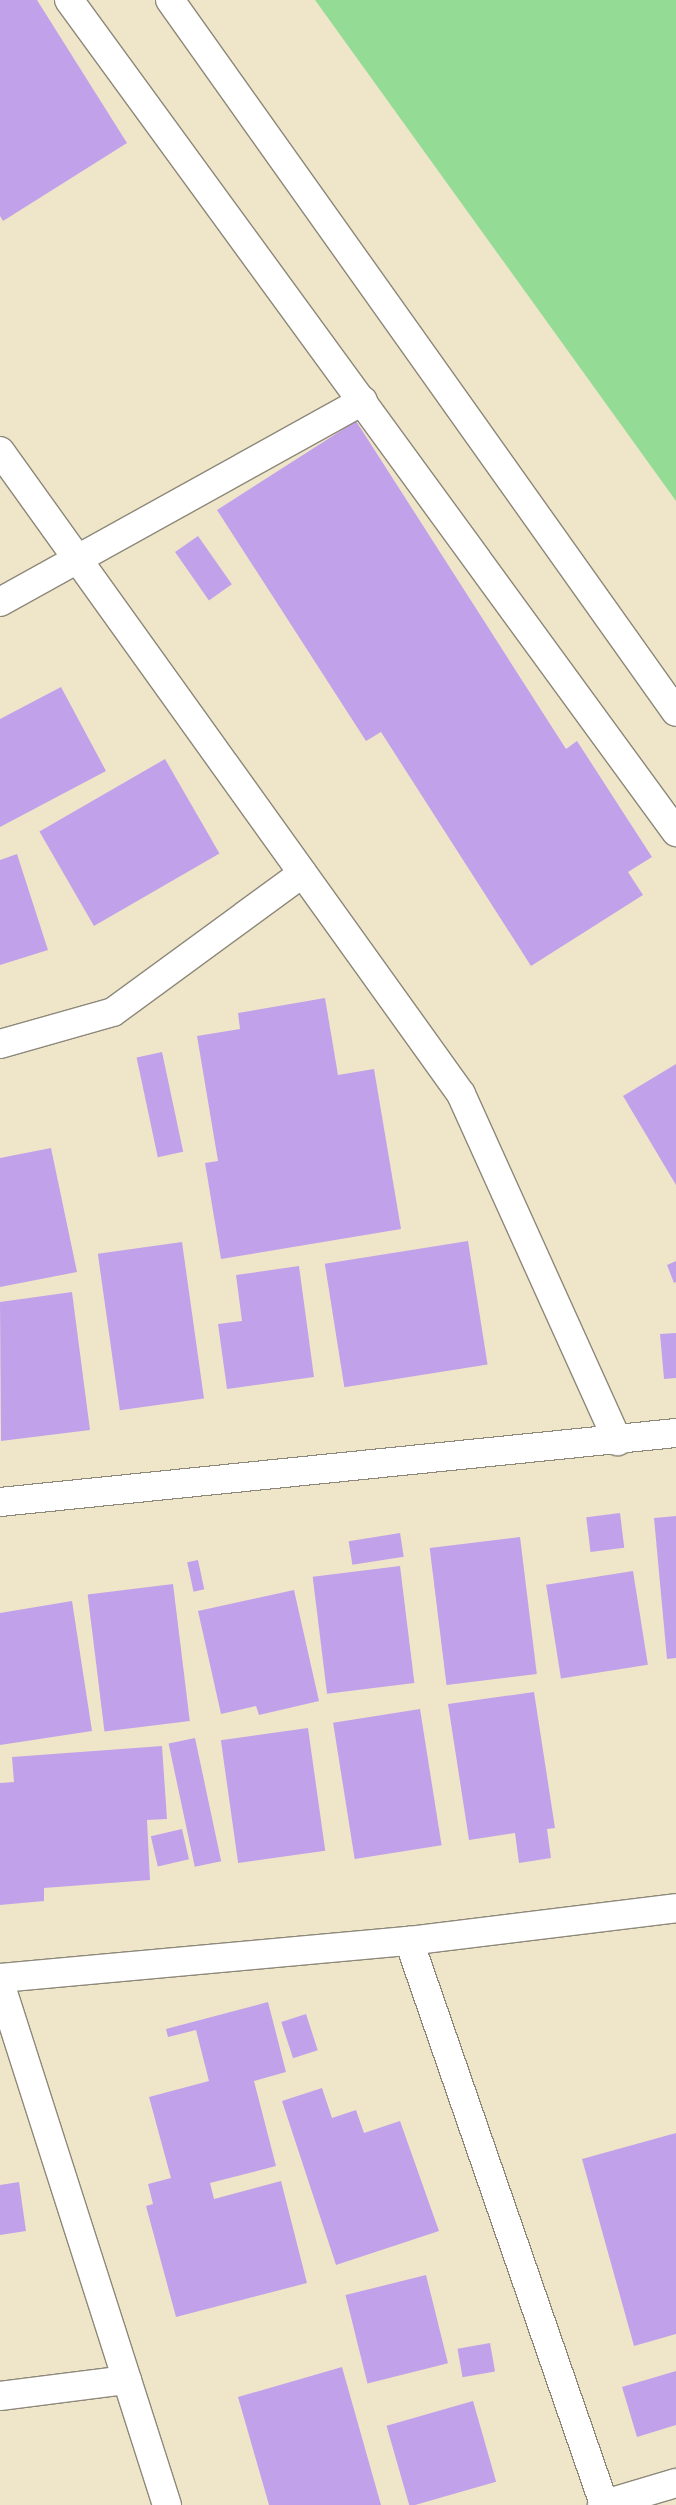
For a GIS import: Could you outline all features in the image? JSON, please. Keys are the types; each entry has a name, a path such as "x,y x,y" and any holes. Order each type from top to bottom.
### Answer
{"street":[{"path":"69,0 676,832"},
{"path":"170,0 676,712"},
{"path":"0,602 363,401"},
{"path":"0,451 461,1094 618,1441"},
{"path":"0,1044 113,1012 303,873"},
{"path":"0,1502 618,1441 676,1433"},
{"path":"0,1978 409,1941 676,1908"},
{"path":"409,1941 603,2505 676,2482"},
{"path":"0,1983 167,2505"},
{"path":"0,2396 127,2380"}],"green space":[{"path":"315,0 676,0 676,501"}],"building":[{"path":"0,0 37,0 127,143 3,221 0,216"},
{"path":"356,421 566,749 577,741 652,857 628,872 643,895 531,966 381,732 366,741 217,510"},
{"path":"198,536 232,584 209,600 175,552"},
{"path":"61,687 106,771 0,827 0,719"},
{"path":"165,759 220,853 94,926 39,832"},
{"path":"17,854 48,950 0,965 0,860"},
{"path":"325,998 338,1075 374,1069 401,1229 221,1259 205,1163 218,1161 197,1036 240,1029 238,1013"},
{"path":"162,1052 183,1152 158,1157 137,1057"},
{"path":"676,1064 676,1185 623,1096"},
{"path":"51,1148 77,1272 0,1287 0,1158"},
{"path":"468,1241 488,1364 344,1387 325,1264"},
{"path":"182,1242 204,1398 120,1410 98,1254"},
{"path":"676,1261 676,1282 674,1283 667,1265"},
{"path":"299,1266 314,1377 227,1389 218,1324 242,1321 236,1275"},
{"path":"72,1292 90,1430 1,1441 0,1302"},
{"path":"676,1333 676,1378 664,1379 660,1334"},
{"path":"620,1513 624,1548 591,1552 586,1517"},
{"path":"676,1516 676,1658 667,1659 654,1518"},
{"path":"400,1533 404,1557 352,1565 349,1541"},
{"path":"520,1537 537,1674 446,1685 430,1548"},
{"path":"198,1560 204,1589 193,1592 187,1562"},
{"path":"400,1566 414,1683 327,1694 313,1577"},
{"path":"633,1571 648,1665 561,1679 546,1585"},
{"path":"173,1584 190,1721 104,1731 88,1594"},
{"path":"294,1590 319,1701 259,1715 256,1706 221,1714 198,1611"},
{"path":"72,1601 92,1731 0,1745 0,1613"},
{"path":"534,1692 555,1828 547,1829 551,1858 519,1863 515,1833 469,1840 448,1704"},
{"path":"420,1709 442,1845 355,1859 333,1723"},
{"path":"308,1728 325,1851 238,1863 221,1740"},
{"path":"195,1738 221,1861 195,1867 169,1744"},
{"path":"162,1746 167,1819 147,1820 150,1880 44,1888 44,1901 0,1905 0,1783 14,1782 12,1757"},
{"path":"182,1829 189,1859 158,1866 151,1836"},
{"path":"268,2002 286,2072 254,2081 276,2166 210,2183 214,2199 281,2181 307,2283 176,2317 146,2206 153,2204 148,2184 171,2178 149,2097 209,2081 196,2030 168,2037 166,2029"},
{"path":"306,2014 318,2050 293,2058 281,2022"},
{"path":"322,2088 332,2118 356,2110 364,2133 400,2121 439,2231 336,2265 282,2101"},
{"path":"676,2133 676,2334 634,2346 582,2159"},
{"path":"19,2182 26,2231 0,2235 0,2185"},
{"path":"426,2275 448,2363 367,2383 345,2295"},
{"path":"490,2343 495,2372 463,2377 458,2349"},
{"path":"342,2367 381,2505 269,2505 238,2397"},
{"path":"676,2371 676,2425 637,2437 622,2387"},
{"path":"473,2401 496,2482 415,2505 409,2505 386,2426"}]}
